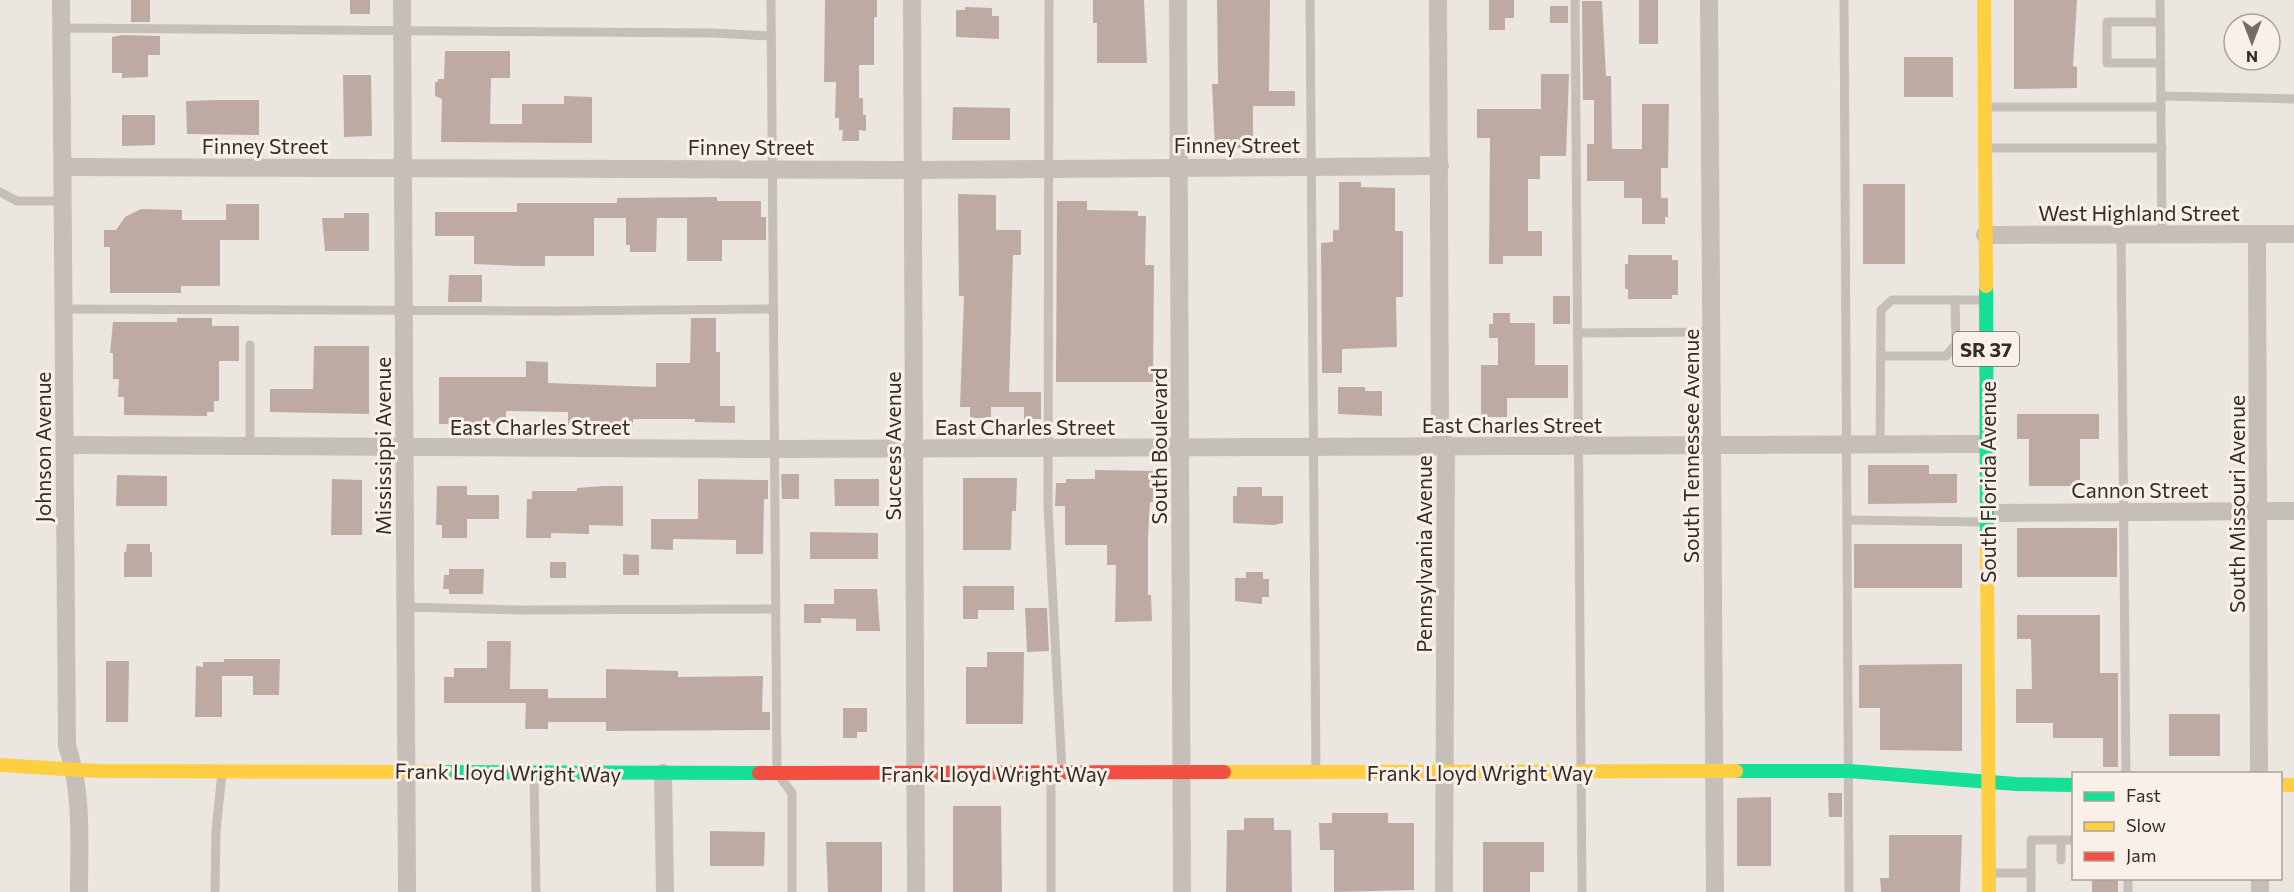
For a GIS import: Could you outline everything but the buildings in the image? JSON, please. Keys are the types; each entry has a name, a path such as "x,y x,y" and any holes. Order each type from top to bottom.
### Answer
{"street":[{"name":"Johnson Avenue","path":"61,0 67,746 75,771 79,805 79,892"},
{"name":"Mississippi Avenue","path":"402,0 407,892"},
{"name":"Success Avenue","path":"912,0 916,892"},
{"name":"South Boulevard","path":"1178,0 1182,892"},
{"name":"Pennsylvania Avenue","path":"1438,0 1440,433 1446,446 1444,892"},
{"name":"South Tennessee Avenue","path":"1709,0 1715,892"},
{"name":"South Florida Avenue","path":"1984,0 1989,892"},
{"name":"Finney Street","path":"63,167 912,170 1051,167 1440,166"},
{"name":"South Missouri Avenue","path":"2257,234 2259,772"},
{"name":"West Highland Street","path":"1985,235 2294,234"},
{"name":"East Charles Street","path":"65,445 1049,449 1986,444"},
{"name":"Cannon Street","path":"1987,518 2122,512 2294,511"},
{"name":"Frank Lloyd Wright Way","path":"0,765 41,766 75,771 663,774 1849,771 1988,779 2016,784 2072,785"},
{"path":"663,774 665,892"}],"lane":[{"path":"771,0 777,773 792,793 792,892"},
{"path":"1049,0 1051,167 1048,507 1057,773 1051,892"},
{"path":"1310,0 1316,772"},
{"path":"1575,0 1582,892"},
{"path":"1844,0 1849,892"},
{"path":"2160,0 2162,234"},
{"path":"2160,22 2107,22 2107,63 2161,63"},
{"path":"61,28 402,30 771,36"},
{"path":"2161,96 2294,99"},
{"path":"1985,107 2161,107"},
{"path":"1985,148 2162,148"},
{"path":"0,192 17,201 63,201"},
{"path":"2121,235 2126,772"},
{"path":"1880,446 1881,310 1892,300 1985,300"},
{"path":"1881,356 1946,356 1956,344 1955,300"},
{"path":"64,309 774,309"},
{"path":"1577,333 1712,332"},
{"path":"250,345 250,446"},
{"path":"1847,520 1987,518"},
{"path":"406,607 521,610 775,609"},
{"path":"215,892 216,831 222,771"},
{"path":"534,772 536,892"},
{"path":"2031,892 2031,840 2072,840"},
{"path":"2061,840 2061,860"},
{"path":"1989,874 2031,873"}],"traffic: fast":[{"path":"1986,286 1987,538"},
{"path":"1736,771 1849,771 2016,784 2072,785"},
{"path":"443,772 759,773"}],"traffic: slow":[{"path":"1984,0 1986,286"},
{"path":"1987,538 1989,892"},
{"path":"0,765 97,771 443,772"},
{"path":"1224,772 1736,771"},
{"path":"2282,785 2294,785"}],"traffic: jam":[{"path":"759,773 1224,772"}]}
